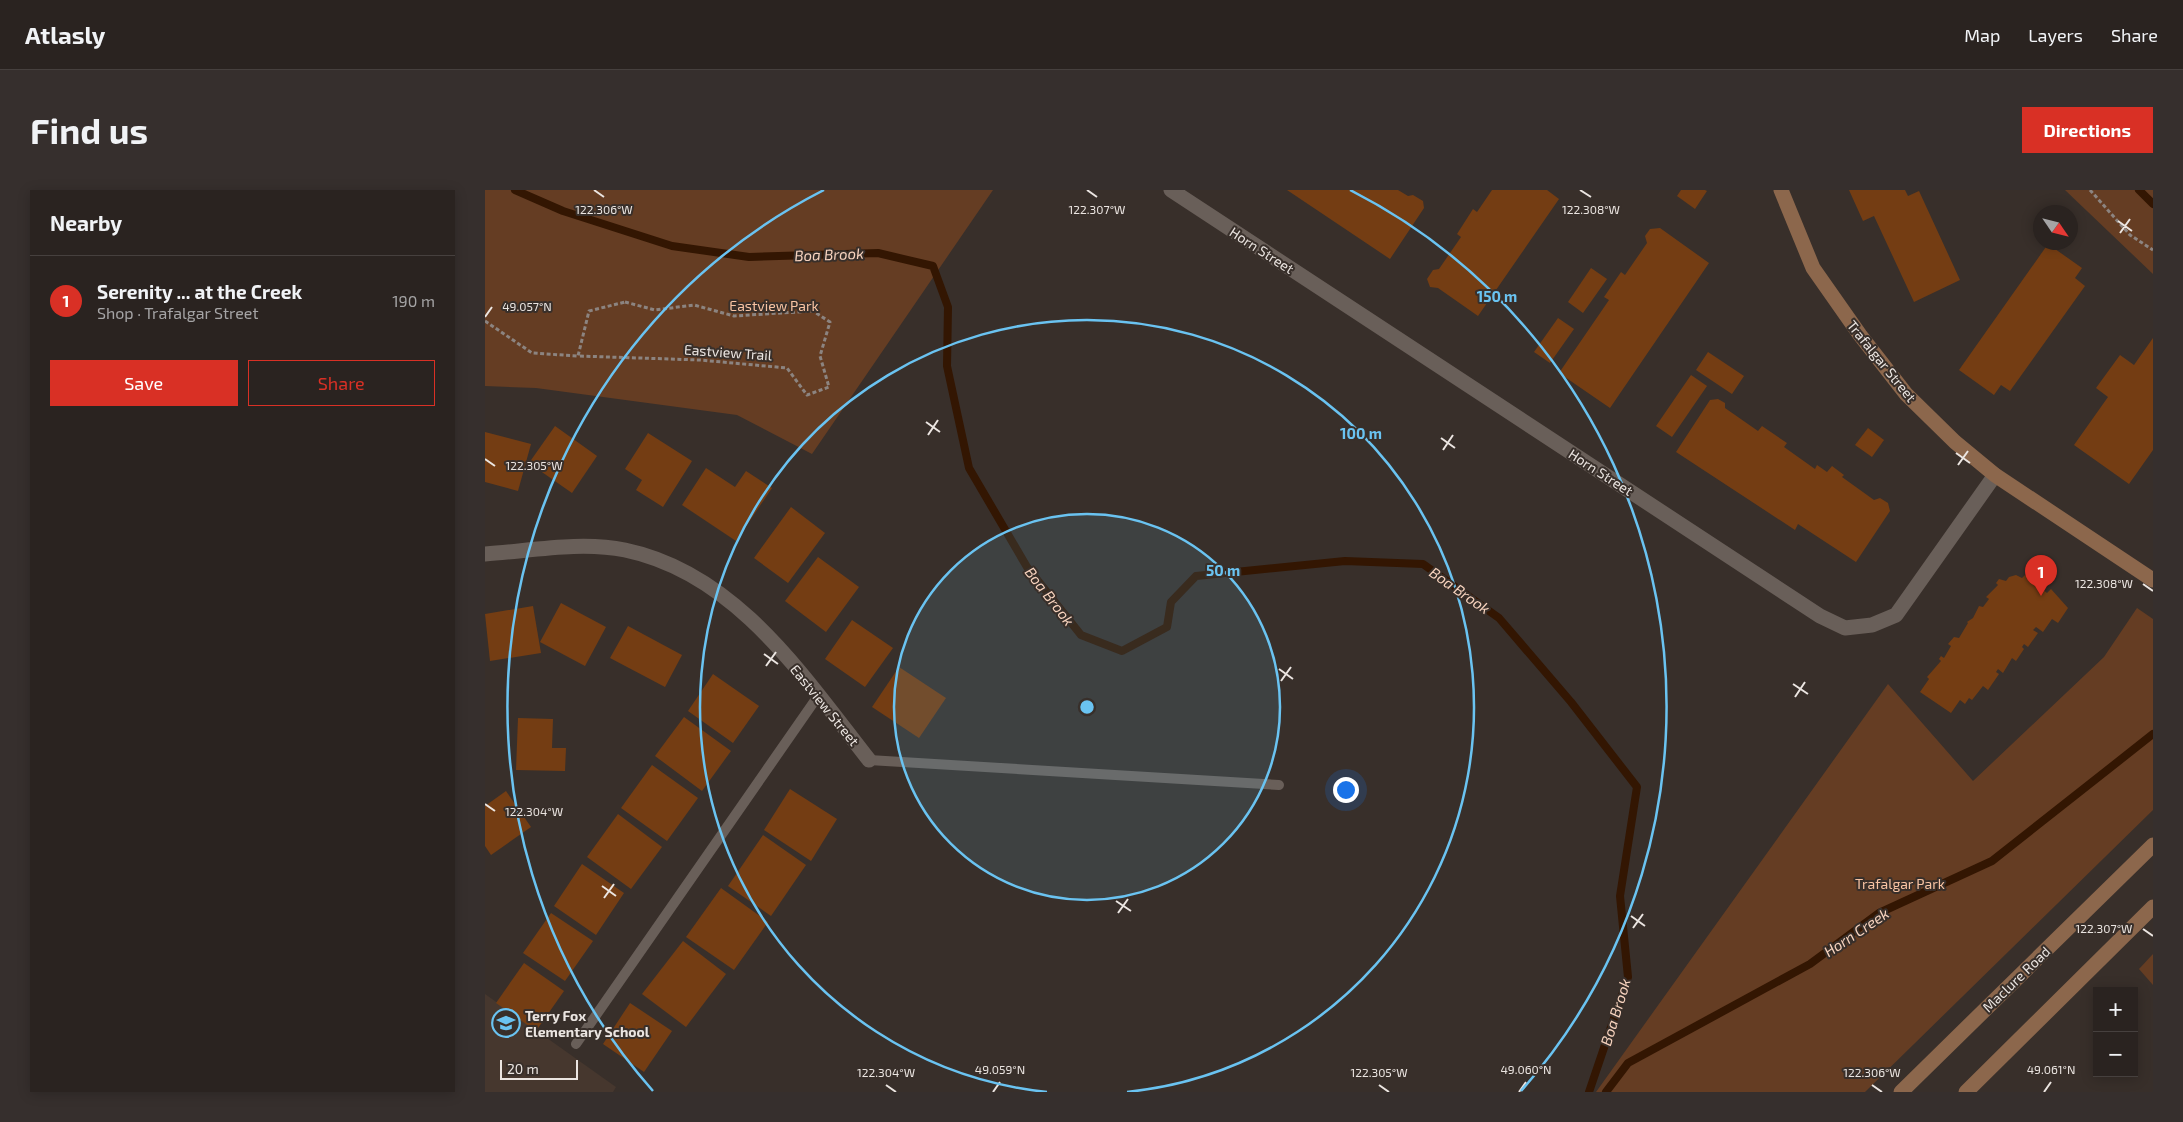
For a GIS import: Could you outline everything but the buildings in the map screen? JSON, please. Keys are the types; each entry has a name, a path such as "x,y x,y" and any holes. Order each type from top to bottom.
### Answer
{"main road":[{"name":"Trafalgar Street","path":"1781,190 1813,268 1860,335 1906,394 1955,442 1995,475 2153,580"},
{"name":"Maclure Road","path":"1901,1092 2153,845"},
{"path":"1966,1092 2153,907"}],"street":[{"name":"Horn Street","path":"1171,190 1820,616 1845,628 1872,625 1897,615 1995,475"},
{"name":"Eastview Street","path":"485,554 577,547 624,550 666,563 713,587 772,640 869,760"}],"lane":[{"path":"576,1044 818,696"},
{"path":"869,760 1279,785"}],"path":[{"path":"2090,190 2130,235 2153,250"},
{"name":"Eastview Trail","path":"485,321 532,353 578,356 700,360 787,368 807,395 829,387 820,356 830,322 813,311 734,316 694,305 655,310 625,302 589,311 578,356"}],"shaded area":[{"name":"Terry Fox Elementary School","path":"485,994 616,1087 613,1092 485,1092"}],"green space":[{"name":"Eastview Park","path":"485,190 993,190 812,454 737,415 536,388 485,386"},
{"path":"2065,190 2153,190 2153,274"},
{"name":"Trafalgar Park","path":"2137,608 2153,619 2153,810 1865,1092 1596,1092 1888,684 1973,781 2104,657"},
{"path":"2153,954 2153,985 2139,969"}],"waterway":[{"name":"Boa Brook","path":"515,190 563,211 672,246 749,257 878,253 933,266 948,307 947,366 969,468 1027,567 1081,635 1122,651 1167,627 1171,602 1196,576 1345,561 1423,564 1499,618 1571,702 1637,787 1620,896 1628,977 1589,1092"},
{"name":"Horn Creek","path":"2139,190 2153,204"},
{"name":"Horn Creek","path":"1606,1092 1628,1063 1810,964 1879,913 1992,861 2153,734"}],"place":[{"name":"Serenity ... at the Creek","path":"2041,596"},
{"name":"Terry Fox Elementary School","path":"506,1023"}]}
